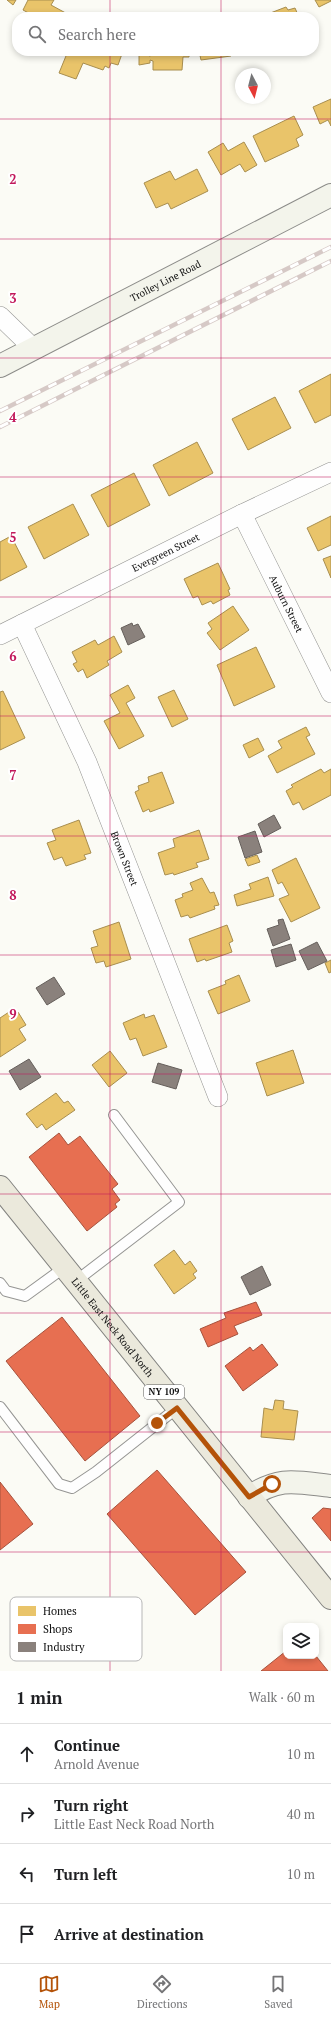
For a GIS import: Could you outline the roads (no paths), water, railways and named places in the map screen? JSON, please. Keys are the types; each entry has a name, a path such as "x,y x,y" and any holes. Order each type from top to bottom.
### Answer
{"main road":[{"name":"Trolley Line Road","path":"0,366 331,195"},
{"name":"Little East Neck Road North","path":"6,1198 70,1274 331,1598"},
{"path":"249,1497 264,1487 286,1481 331,1486"}],"street":[{"path":"0,316 34,349"},
{"name":"Evergreen Street","path":"0,635 242,514 331,472"},
{"name":"Auburn Street","path":"242,514 331,693"},
{"name":"Brown Street","path":"22,624 87,762 218,1097"}],"lane":[{"path":"0,1284 6,1291 25,1296 70,1274 179,1202 114,1115"},
{"path":"0,1407 59,1484 72,1488 96,1472 177,1408"}],"railway":[{"path":"0,411 331,247"},
{"path":"0,427 331,261"}]}
